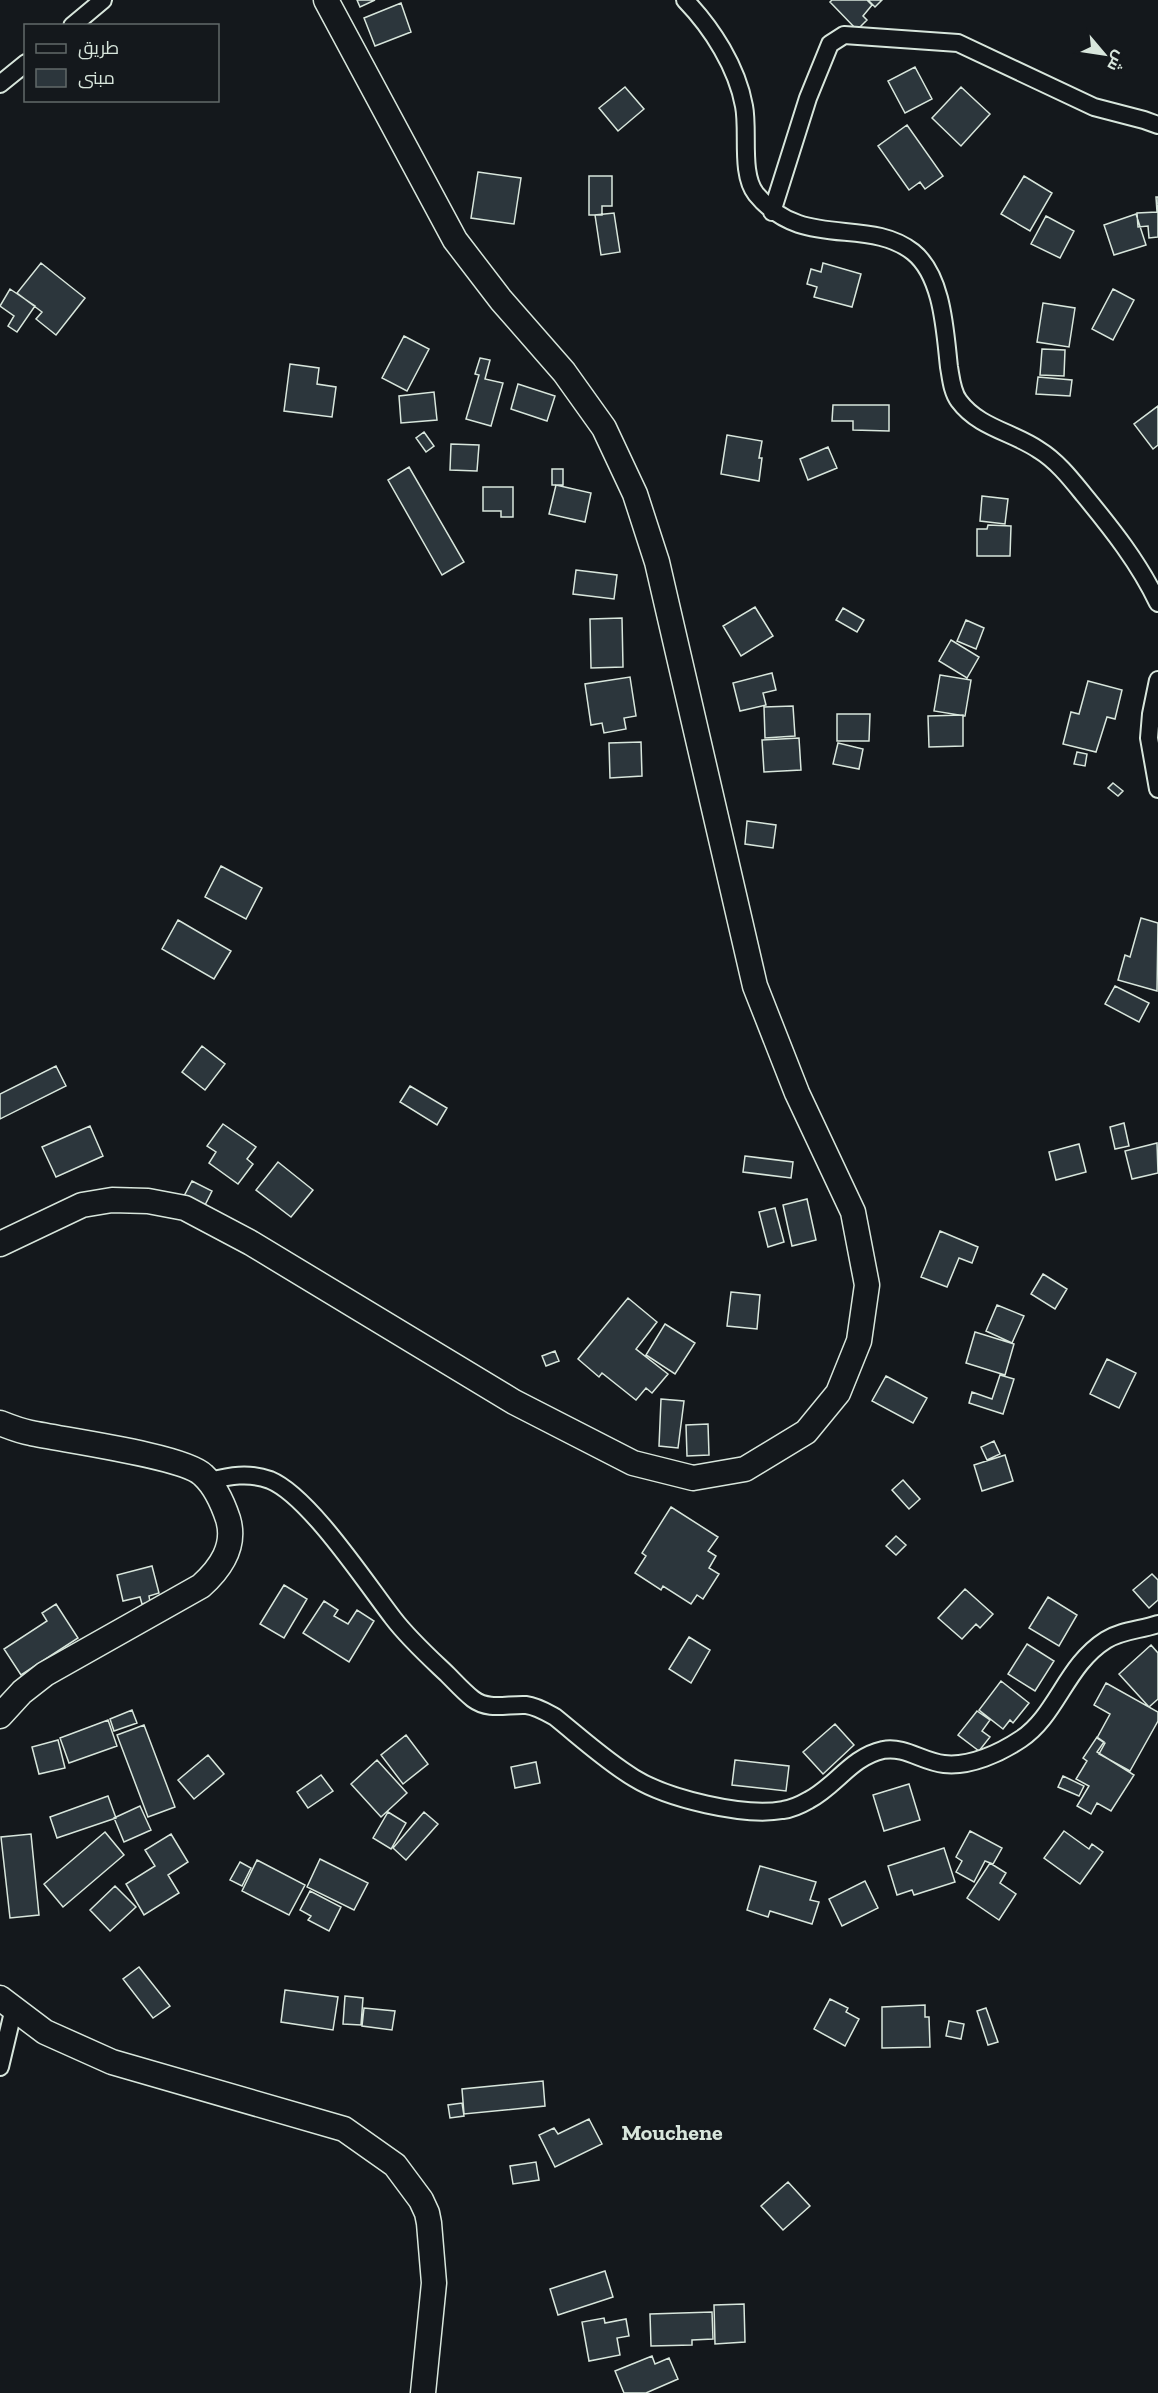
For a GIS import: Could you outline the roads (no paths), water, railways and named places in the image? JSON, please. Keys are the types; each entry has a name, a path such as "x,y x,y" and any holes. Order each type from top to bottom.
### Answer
{"main road":[{"path":"0,1244 82,1205 124,1200 148,1201 185,1208 251,1243 514,1402 633,1463 693,1478 746,1469 806,1432 838,1393 860,1341 867,1285 854,1212 797,1093 755,986 657,562 635,494 604,428 564,372 501,300 455,240 326,0"},
{"path":"0,1423 27,1432 164,1459 196,1471 208,1481 223,1504 231,1536 215,1574 196,1590 45,1674 22,1692 0,1716"},
{"path":"7,2003 45,2032 112,2062 344,2129 395,2164 421,2200 429,2223 435,2283 423,2393"}],"street":[{"path":"74,24 103,0"},
{"path":"685,0 699,15 716,40 733,71 744,103 747,128 747,172 754,192 772,212 812,229 874,236 897,242 915,253 927,268 938,292 951,381 957,399 972,416 1041,451 1067,475 1122,542 1158,603"},
{"path":"772,212 808,98 830,44 844,35 958,43 1094,107 1158,125"},
{"path":"0,84 24,65"},
{"path":"1158,680 1149,738 1158,789"},
{"path":"208,1481 233,1475 251,1474 271,1481 289,1492 314,1517 351,1562 395,1621 474,1700 486,1706 528,1705 541,1709 555,1717 636,1780 674,1795 721,1808 756,1812 785,1810 809,1800 829,1787 853,1763 886,1749 903,1751 944,1764 964,1763 992,1755 1023,1738 1044,1718 1077,1666 1093,1650 1108,1639 1158,1624"},
{"path":"0,2067 7,2003"}],"district":[{"name":"Mouchene","path":"672,2132"}]}
